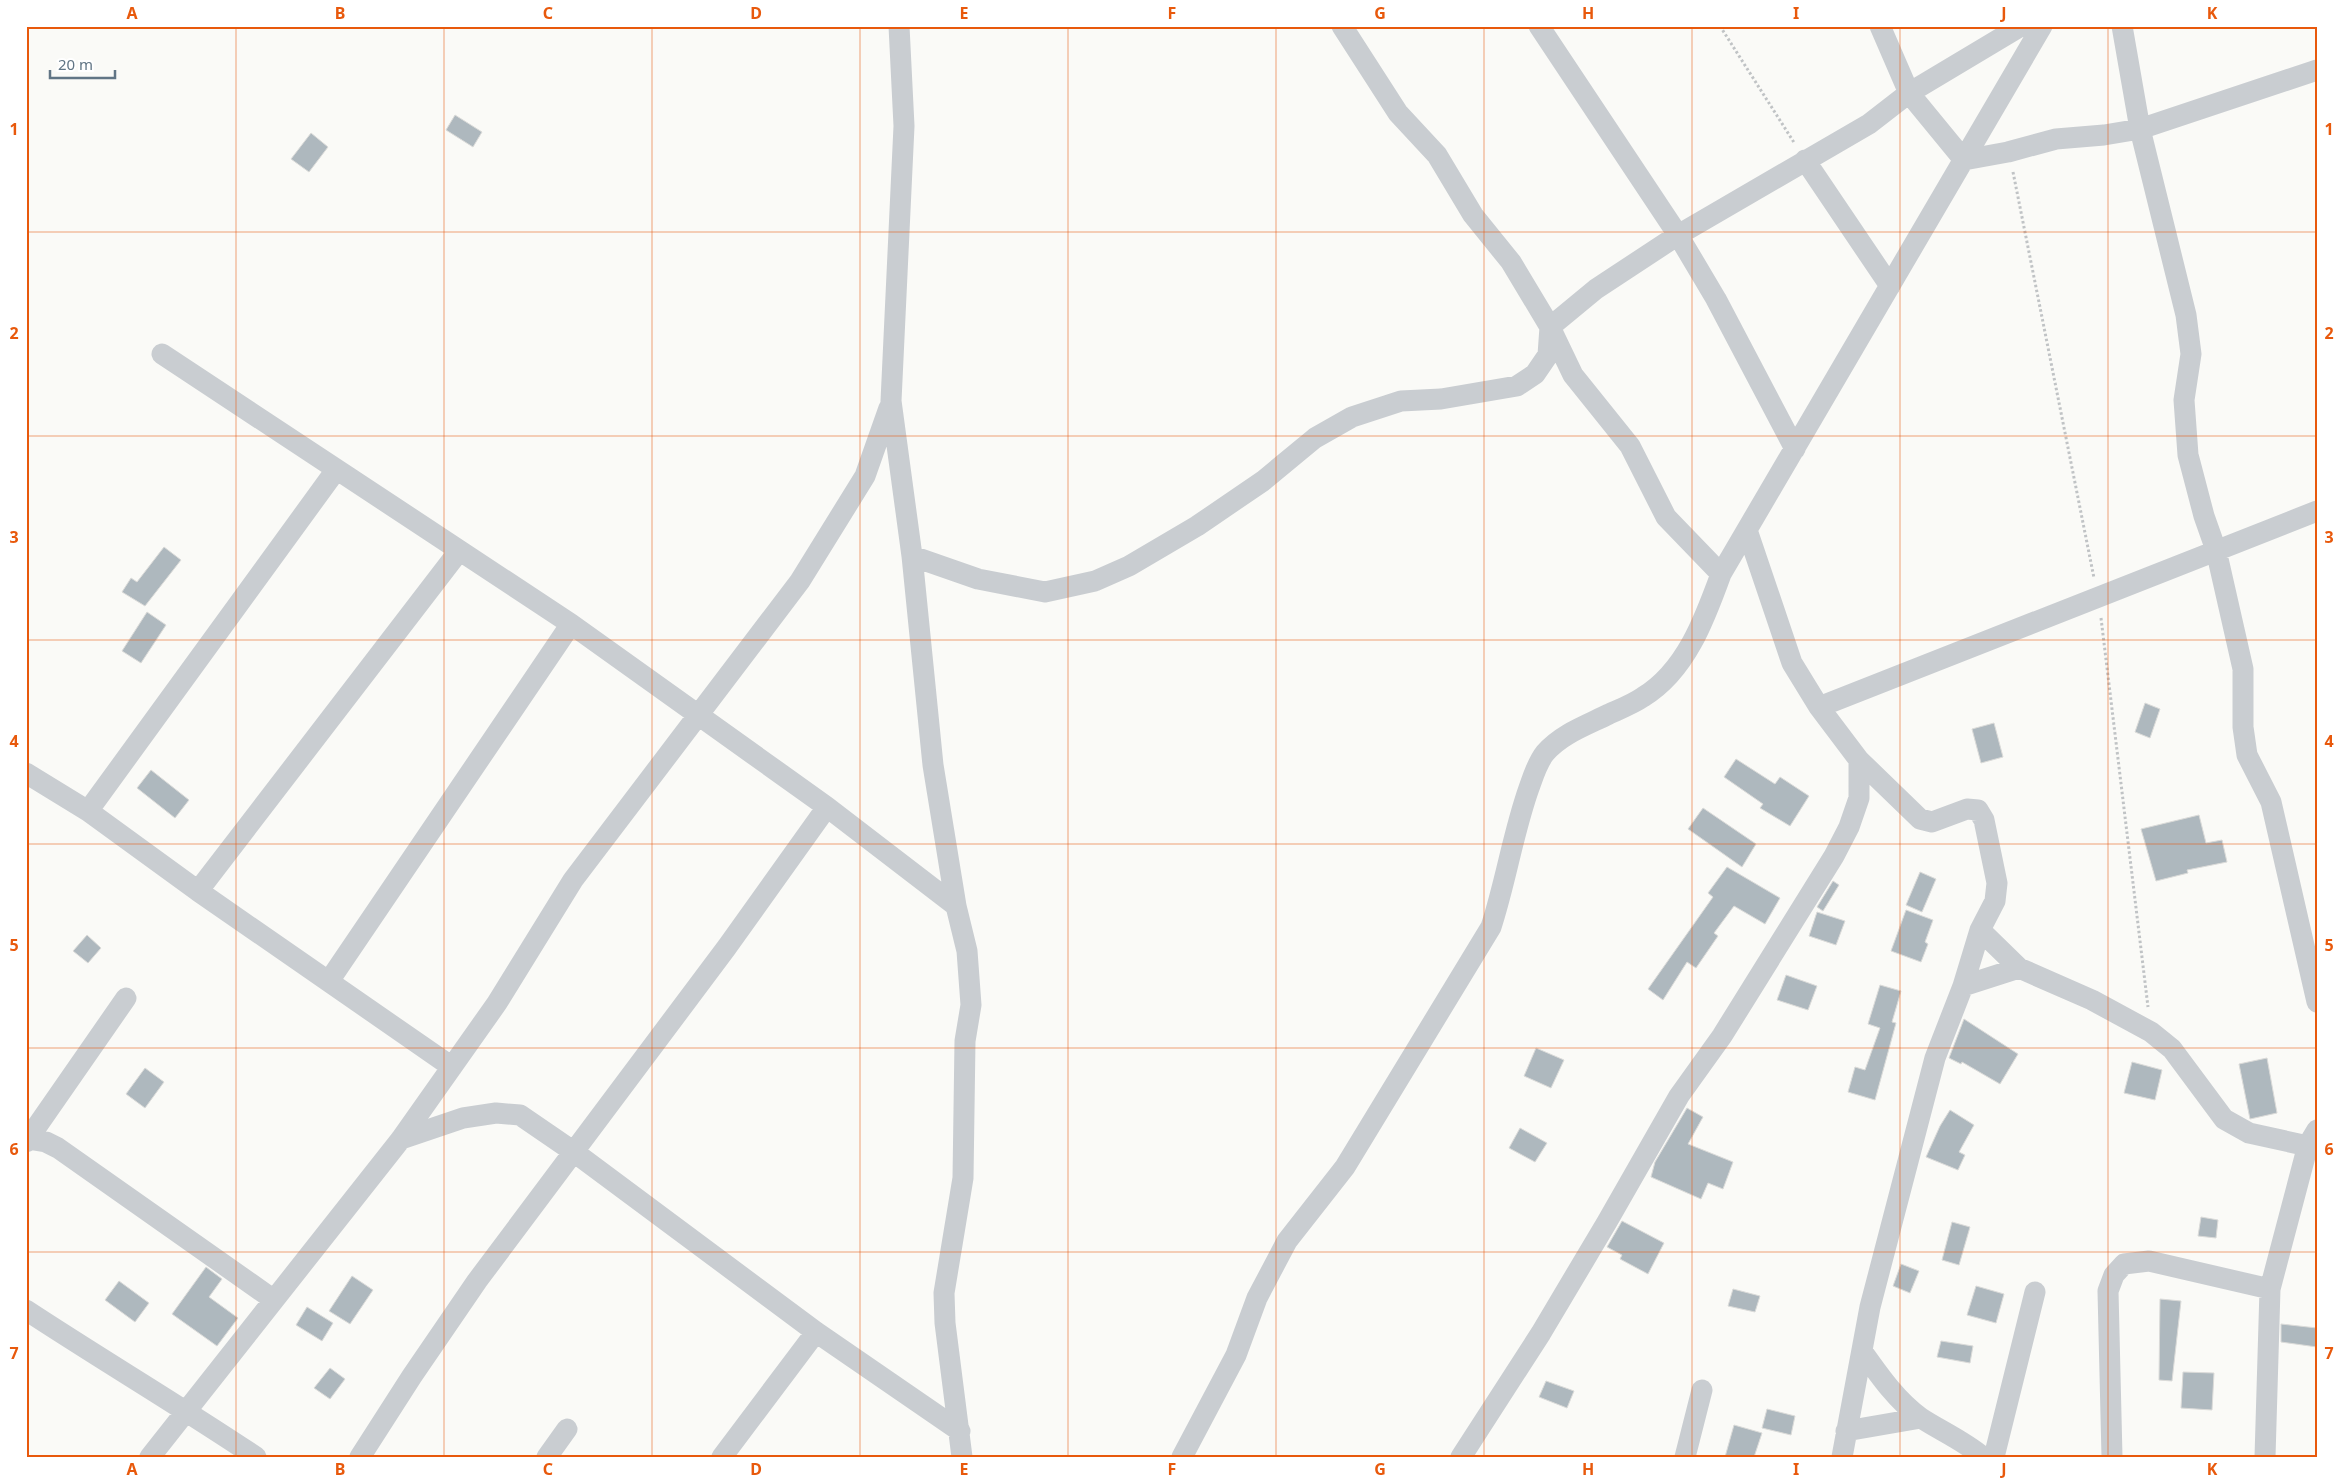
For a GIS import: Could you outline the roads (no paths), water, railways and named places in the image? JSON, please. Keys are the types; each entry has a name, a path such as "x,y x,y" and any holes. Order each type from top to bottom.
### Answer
{"street":[{"path":"899,26 904,126 891,401 912,556 933,765 956,906 966,951 971,1005 965,1041 963,1178 944,1294 945,1323 962,1457"},
{"path":"1342,26 1398,113 1437,155 1473,215 1511,262 1550,327 1573,375 1630,446 1666,517 1721,574"},
{"path":"1539,26 1678,235 1716,299 1795,449"},
{"path":"1880,26 1910,93 1964,160"},
{"path":"912,556 978,579 1044,592 1095,581 1129,566 1197,526 1263,480 1315,438 1352,417 1401,401 1441,399 1517,386 1535,374 1548,355 1550,327 1596,289 1678,235 1869,124 1910,93 2021,26"},
{"path":"1182,1457 1236,1355 1257,1298 1287,1241 1345,1167 1491,927 1502,895 1520,814 1535,772 1544,754 1559,740 1644,696 1666,678 1687,652 1709,606 1721,574 2042,26"},
{"path":"2122,26 2140,129 2186,315 2191,354 2184,400 2188,456 2204,516 2216,550 2243,669 2243,727 2248,755 2271,802 2317,1002"},
{"path":"1964,160 2008,152 2056,139 2104,135 2140,129 2317,70"},
{"path":"1805,160 1890,286"},
{"path":"162,354 571,624 699,717 828,807 956,906"},
{"path":"150,1457 401,1139 497,1003 573,880 699,717 800,581 865,476 891,401"},
{"path":"88,811 336,470"},
{"path":"1819,708 2317,511"},
{"path":"1747,530 1792,663 1819,708 1859,760 1920,819 1932,822 1967,809 1978,810 1984,820 1997,883 1995,901 1980,930 1963,986 1936,1058 1870,1307 1842,1457"},
{"path":"198,891 459,551"},
{"path":"329,981 571,624"},
{"path":"1461,1457 1541,1333 1608,1222 1679,1096 1722,1036 1834,856 1849,827 1859,798 1859,760"},
{"path":"26,772 88,811 198,891 452,1067"},
{"path":"360,1457 412,1376 477,1282 727,947 828,807"},
{"path":"1980,930 2019,968 2092,1000 2151,1032 2172,1049 2224,1119 2249,1133 2314,1141 2270,1289 2265,1457"},
{"path":"1963,986 2019,968"},
{"path":"27,1141 126,998"},
{"path":"401,1139 463,1118 496,1113 520,1115 574,1152 816,1332 960,1431"},
{"path":"27,1141 46,1142 58,1148 274,1300"},
{"path":"2112,1457 2108,1291 2114,1275 2124,1264 2149,1260 2270,1289"},
{"path":"1994,1457 2035,1292"},
{"path":"26,1310 186,1410 256,1457"},
{"path":"722,1457 816,1332"},
{"path":"1862,1351 1883,1380 1921,1418 1945,1431 1983,1457"},
{"path":"1685,1457 1702,1390"},
{"path":"1846,1431 1921,1418"},
{"path":"547,1457 567,1429"}]}
